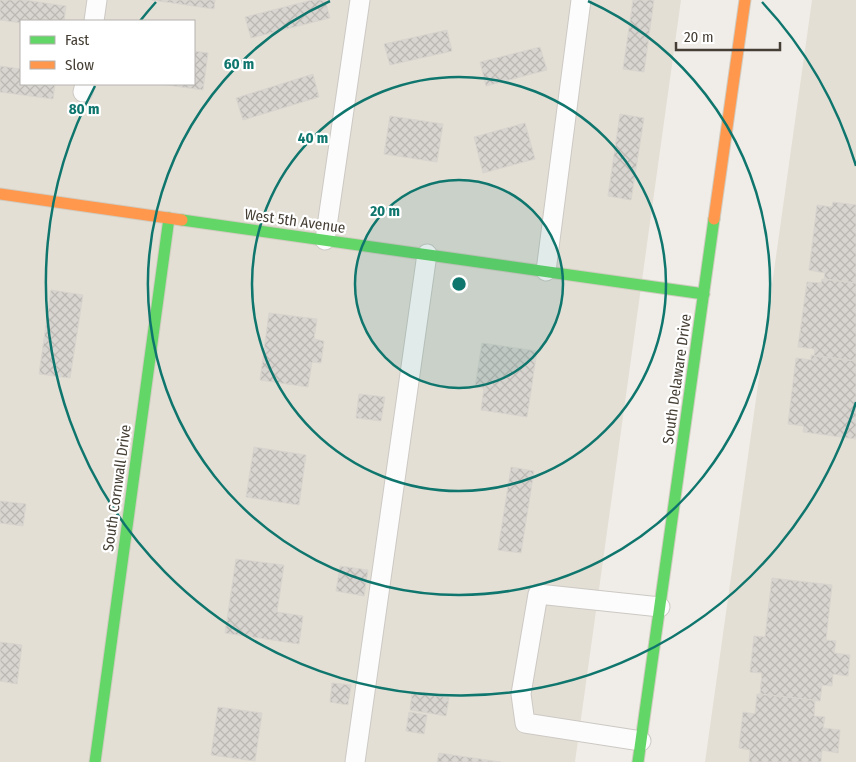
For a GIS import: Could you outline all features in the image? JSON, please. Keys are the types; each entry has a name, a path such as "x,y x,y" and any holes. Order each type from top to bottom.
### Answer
{"street":[{"name":"South Delaware Drive","path":"638,762 745,0"},
{"name":"West 5th Avenue","path":"0,194 704,294"},
{"name":"South Cornwall Drive","path":"95,762 169,218"}],"lane":[{"path":"94,20 97,0"},
{"path":"325,240 360,0"},
{"path":"546,271 581,0"},
{"path":"355,762 427,254"},
{"path":"641,741 525,723 522,694 538,594 660,606"}],"shaded area":[{"path":"0,0 681,0 575,762 0,762"},
{"path":"812,0 856,0 856,762 705,762"}],"building":[{"path":"0,0 24,0 66,6 64,20 20,20 20,23 0,20"},
{"path":"152,0 215,0 214,9"},
{"path":"312,0 325,0 330,18 251,38 245,17"},
{"path":"633,0 654,0 644,72 623,69"},
{"path":"447,30 452,51 390,65 384,44"},
{"path":"540,47 547,70 486,86 480,62"},
{"path":"195,51 208,53 203,90 167,85 195,85"},
{"path":"0,66 20,69 20,85 55,85 53,99 0,92"},
{"path":"313,74 319,97 243,120 236,98"},
{"path":"620,114 644,118 631,200 608,196"},
{"path":"390,116 443,124 437,162 384,154"},
{"path":"525,123 535,159 483,173 474,137"},
{"path":"833,202 856,205 856,283 824,279 825,273 809,270 817,205 832,207"},
{"path":"822,279 856,283 856,361 814,356 815,349 798,347 807,282 821,283"},
{"path":"51,290 83,295 70,378 39,374"},
{"path":"269,313 317,319 314,339 324,341 321,363 312,362 308,387 260,380"},
{"path":"482,343 537,351 527,417 481,410 484,388 475,387"},
{"path":"811,355 856,361 856,439 803,432 804,426 788,424 796,358 811,360"},
{"path":"359,394 385,397 381,421 356,418"},
{"path":"254,447 306,455 299,505 246,497"},
{"path":"511,467 534,471 521,553 498,550"},
{"path":"0,501 26,504 23,526 0,523"},
{"path":"236,559 284,565 277,612 303,616 299,644 225,633"},
{"path":"340,566 368,570 364,596 336,591"},
{"path":"772,578 832,585 826,640 836,641 834,653 850,655 848,676 833,674 832,686 822,685 820,701 760,694 762,673 750,672 754,636 765,637"},
{"path":"0,642 22,645 17,684 0,681"},
{"path":"332,683 351,685 348,705 330,702"},
{"path":"412,692 449,698 446,716 410,710"},
{"path":"757,694 815,700 814,716 825,717 823,728 840,730 838,753 822,750 821,762 749,762 750,750 739,748 743,712 755,714"},
{"path":"218,707 262,713 255,761 211,755"},
{"path":"409,712 427,715 424,734 406,731"},
{"path":"439,753 501,762 437,762"}],"traffic: fast":[{"path":"95,762 169,218"},
{"path":"638,762 714,219"},
{"path":"182,220 704,294"}],"traffic: slow":[{"path":"714,219 745,0"},
{"path":"0,194 182,220"}]}
